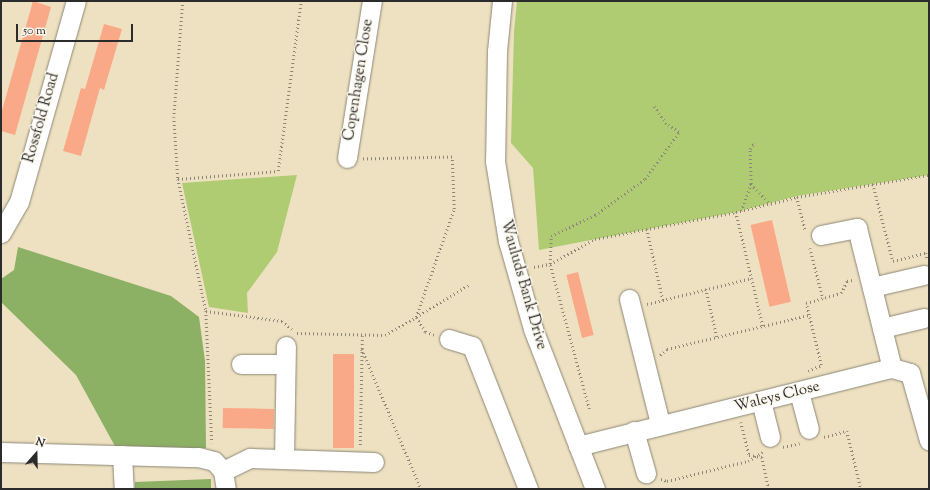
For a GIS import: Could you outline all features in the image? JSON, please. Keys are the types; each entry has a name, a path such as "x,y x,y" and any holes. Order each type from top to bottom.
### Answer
{"street":[{"name":"Rossfold Road","path":"1,232 18,202 76,1"},
{"name":"Copenhagen Close","path":"347,158 372,1"},
{"name":"Wauluds Bank Drive","path":"502,1 497,51 495,161 508,241 533,329 595,489"},
{"path":"821,234 857,228 892,368 910,373 929,440"},
{"path":"870,281 926,268"},
{"path":"630,303 660,423"},
{"path":"882,328 924,318"},
{"path":"449,339 472,346 528,489"},
{"path":"241,364 289,348 284,458"},
{"name":"Waleys Close","path":"578,446 660,423 738,407 892,368"},
{"path":"806,390 810,436"},
{"path":"761,401 771,445"},
{"path":"634,431 646,473"},
{"path":"1,452 198,457 214,461 225,480 250,458 374,462"},
{"path":"122,455 124,489"}],"path":[{"path":"183,1 174,117 178,179 206,311 212,448"},
{"path":"178,179 278,171 301,1"},
{"path":"589,409 550,264 551,236 595,215 645,179 678,136 679,132 666,124 654,106"},
{"path":"740,211 751,184 750,149 753,145 750,143"},
{"path":"347,158 452,157 454,209 416,317"},
{"path":"534,267 550,264 595,239 736,212 797,196 929,174"},
{"path":"751,184 770,204"},
{"path":"873,184 893,261 926,253 926,268"},
{"path":"736,212 763,326"},
{"path":"647,229 663,300"},
{"path":"630,303 663,300 752,278"},
{"path":"806,390 808,370 821,365 806,302 841,293 847,281 870,281"},
{"path":"206,311 282,321 289,348 362,336 385,335 470,284"},
{"path":"706,289 717,337"},
{"path":"644,358 664,354 667,349 809,315"},
{"path":"416,317 425,332 449,339"},
{"path":"362,336 360,446 374,462"},
{"path":"362,349 421,489"},
{"path":"738,407 749,455 762,457 769,489"},
{"path":"646,473 667,481 748,460 771,445 810,436 847,431 862,489"}],"green space":[{"path":"517,1 929,1 929,175 797,196 736,212 539,250 533,168 511,143 514,32"},
{"path":"297,175 277,252 247,293 248,313 209,307 182,183"},
{"path":"18,247 171,296 199,317 205,361 206,448 117,450 76,375 1,302 1,279 14,270"},
{"path":"211,479 211,489 135,489 135,482"}],"building":[{"path":"33,1 51,7 15,135 1,131 1,114"},
{"path":"104,24 122,29 104,90 100,88 81,156 63,151 81,88 85,89"},
{"path":"772,220 791,302 769,307 751,225"},
{"path":"578,272 594,335 582,338 566,275"},
{"path":"333,354 354,354 354,448 333,448"},
{"path":"223,408 274,409 274,429 223,428"}]}
